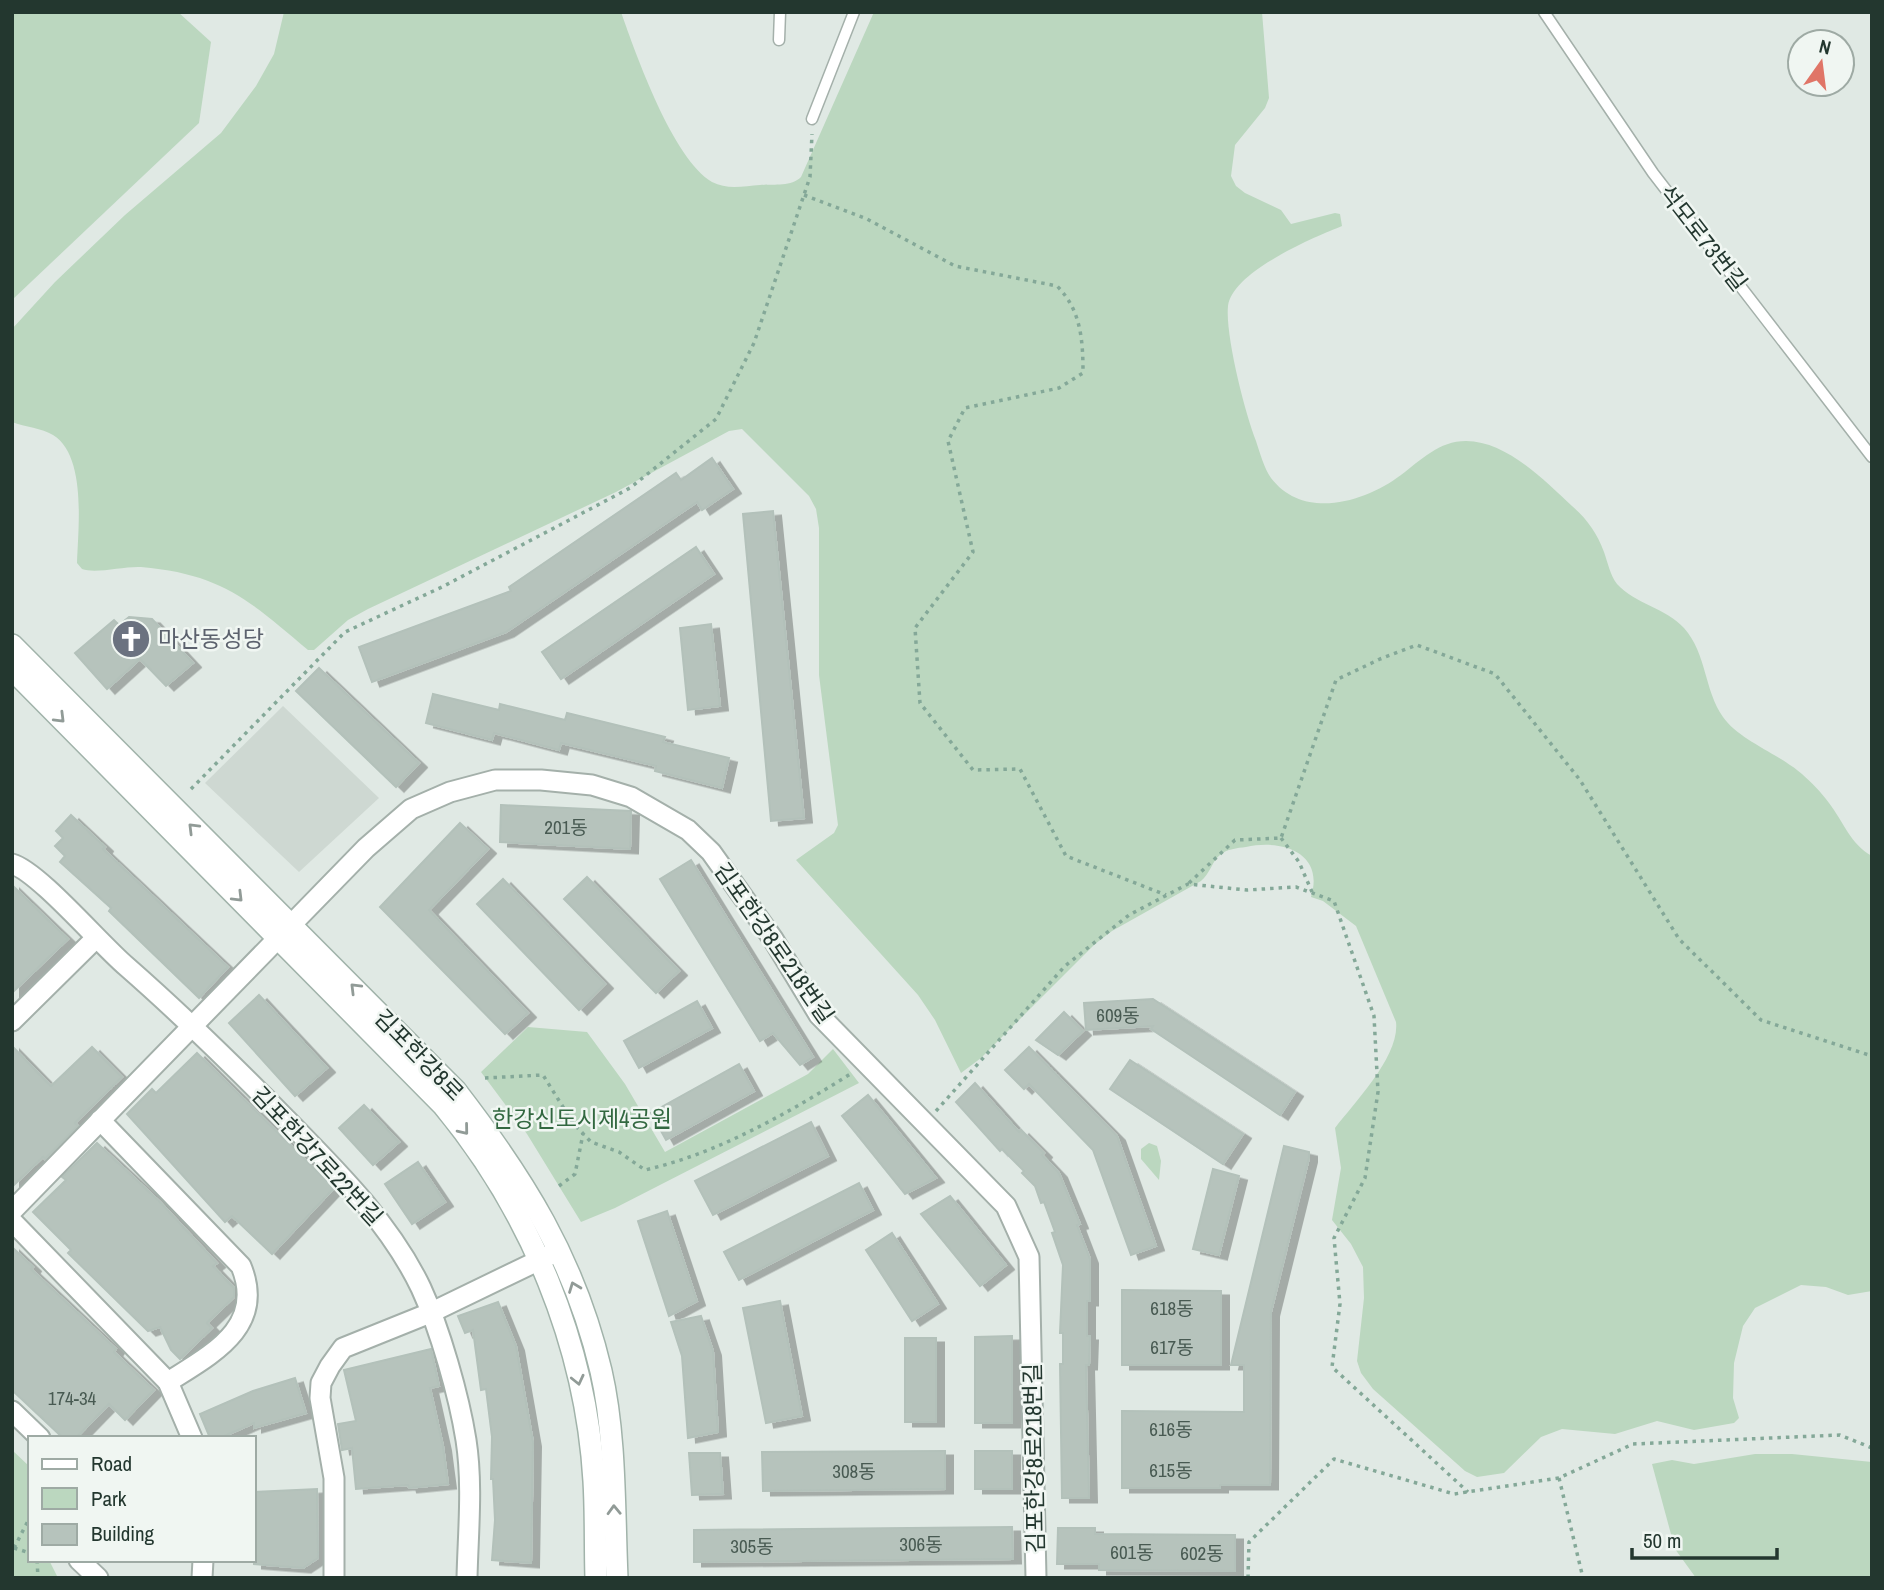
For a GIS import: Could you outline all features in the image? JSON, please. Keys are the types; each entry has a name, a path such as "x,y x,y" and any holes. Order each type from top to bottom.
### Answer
{"street":[{"name":"김포한강8로","path":"12,646 286,933 477,1146 513,1205 556,1299 584,1407 594,1480 596,1578"},
{"name":"김포한강8로","path":"12,669 286,933 456,1091 509,1159 560,1251 577,1293 601,1372 612,1466 617,1578"},
{"name":"김포한강8로218번길","path":"12,1211 195,1027 366,848 411,809 450,792 495,780 541,780 592,785 632,797 688,830 711,852 757,917 819,1015 1006,1206 1029,1257 1036,1578"},
{"name":"김포한강7로22번길","path":"12,864 32,873 95,939 195,1027 345,1179 386,1230 421,1288 466,1441 467,1578"},
{"path":"12,1021 95,939"},
{"path":"100,1120 241,1266 246,1279 243,1319 229,1340 168,1382"},
{"path":"12,1221 168,1382 191,1436"},
{"path":"334,1578 334,1478 320,1398 321,1383 343,1348 430,1313 560,1251"},
{"path":"12,1411 38,1436"},
{"path":"81,1562 98,1578"}],"lane":[{"path":"779,40 780,12"},
{"path":"812,120 854,12"},
{"name":"석모로73번길","path":"1544,12 1653,173 1872,457"}],"path":[{"path":"191,789 345,632 442,587 630,488 716,419 754,343 810,177 812,120"},
{"path":"804,195 867,219 955,266 1057,286 1068,297 1083,335 1083,373 1059,388 965,408 948,441 973,552 915,628 920,703 973,770 1020,769 1066,856 1167,895"},
{"path":"1281,838 1336,680 1380,659 1417,646 1430,650 1495,674 1580,780 1679,939 1761,1020 1872,1056"},
{"path":"930,1117 1065,966 1129,915 1188,884 1235,840 1281,838"},
{"path":"1281,838 1299,862 1312,892"},
{"path":"1188,884 1247,890 1296,887 1334,901 1374,1016 1377,1079 1365,1178 1334,1238 1340,1304 1332,1367 1468,1492"},
{"path":"485,1078 543,1075 573,1123 591,1142 619,1152 645,1170 666,1165 784,1115 852,1072"},
{"path":"559,1186 575,1174 583,1134"},
{"path":"1248,1578 1249,1542 1334,1459 1454,1494 1559,1478 1633,1444 1840,1435 1872,1448"},
{"path":"1559,1478 1583,1578"},
{"path":"13,1548 28,1521"}],"shaded area":[{"path":"283,706 379,798 299,872 205,783"}],"green space":[{"path":"12,12 178,12 211,42 199,123 12,300"},
{"path":"284,12 621,12 658,104 683,152 712,182 736,187 787,184 801,177 874,12 1262,12 1269,98 1265,108 1235,145 1231,176 1236,186 1245,193 1281,210 1291,224 1335,213 1340,214 1342,226 1294,248 1258,269 1233,293 1228,306 1237,374 1266,470 1285,491 1300,499 1335,503 1370,493 1386,485 1431,452 1447,444 1466,441 1481,443 1510,455 1537,474 1587,521 1604,552 1611,573 1624,591 1677,621 1684,628 1697,649 1717,706 1730,725 1805,777 1826,799 1858,846 1872,856 1872,1291 1848,1295 1826,1287 1801,1285 1755,1308 1743,1326 1734,1363 1733,1398 1739,1418 1734,1423 1694,1430 1657,1421 1615,1434 1562,1429 1541,1437 1504,1473 1477,1477 1465,1471 1373,1389 1361,1373 1357,1361 1364,1298 1363,1267 1351,1244 1332,1220 1341,1168 1335,1128 1384,1064 1395,1035 1396,1022 1356,926 1323,901 1311,897 1314,882 1312,869 1306,859 1297,852 1273,845 1229,850 1217,858 1201,881 1112,931 1095,944 981,1058 961,1073 935,1020 918,995 796,860 834,833 838,825 819,675 819,528 816,509 809,496 742,429 729,431 616,492 368,609 348,620 314,650 308,650 251,604 214,583 193,576 141,567 95,571 82,569 77,563 78,494 71,459 64,445 53,435 12,422 12,329 55,282 125,215 221,133 256,86 274,54"},
{"name":"한강신도시제4공원","path":"528,1027 587,1032 625,1084 665,1152 808,1074 833,1049 859,1083 615,1208 581,1222 527,1134 481,1072"},
{"path":"1149,1143 1157,1146 1161,1161 1159,1180 1141,1159 1141,1149"},
{"path":"12,1450 28,1465 28,1562 50,1562 58,1578 12,1578"},
{"path":"1755,1454 1792,1454 1872,1462 1872,1578 1696,1578 1675,1549 1652,1464 1672,1460 1694,1464"}],"building":[{"path":"712,458 733,489 702,510 697,502 506,632 372,682 359,647 511,591 509,587 676,473 681,480"},
{"path":"773,511 804,818 771,821 743,514"},
{"path":"696,547 714,574 561,679 542,652"},
{"name":"마산동성당","path":"129,617 152,619 193,663 166,686 140,659 107,689 75,653 114,620 119,625"},
{"path":"711,624 720,706 688,710 680,628"},
{"path":"319,668 419,763 396,787 296,691"},
{"path":"433,694 499,710 500,704 565,720 567,713 665,737 663,742 729,758 722,788 655,771 656,766 561,743 559,750 494,733 492,740 426,723"},
{"path":"501,805 631,811 630,849 500,842"},
{"path":"71,815 105,847 103,849 228,967 199,998 109,911 111,908 60,862 65,856 55,846 63,838 56,831"},
{"path":"460,823 488,849 429,910 528,1013 505,1034 380,907"},
{"path":"691,860 813,1057 800,1065 773,1033 760,1041 660,879"},
{"path":"587,877 679,971 656,993 564,899"},
{"path":"503,879 605,984 579,1010 477,904"},
{"path":"12,885 68,939 12,993"},
{"path":"259,995 327,1068 295,1096 229,1023"},
{"path":"1153,999 1295,1092 1280,1115 1151,1029 1153,1026 1086,1030 1084,1003"},
{"path":"697,1001 712,1028 639,1068 624,1041"},
{"path":"1064,1012 1083,1031 1058,1055 1036,1040"},
{"path":"12,1046 51,1086 92,1047 122,1077 75,1123 78,1126 45,1159 43,1157 12,1187"},
{"path":"1029,1047 1117,1136 1156,1246 1131,1255 1093,1150 1029,1084 1024,1089 1005,1070"},
{"path":"197,1053 334,1188 272,1254 232,1216 225,1222 127,1114 152,1089 156,1093"},
{"path":"1130,1060 1243,1134 1223,1164 1110,1089"},
{"path":"739,1064 754,1091 666,1140 651,1113"},
{"path":"975,1083 1019,1132 1021,1130 1044,1153 1042,1155 1059,1173 1080,1224 1077,1225 1090,1259 1090,1301 1087,1301 1089,1365 1086,1365 1089,1498 1062,1498 1060,1364 1063,1364 1063,1333 1060,1333 1063,1265 1052,1233 1055,1232 1044,1202 1041,1203 1035,1186 1022,1173 1024,1171 1002,1149 1000,1151 956,1102"},
{"path":"868,1095 936,1178 905,1194 842,1116"},
{"path":"364,1105 399,1142 373,1165 339,1128"},
{"path":"811,1122 828,1156 713,1215 695,1181"},
{"path":"97,1143 160,1202 217,1263 213,1266 234,1288 234,1297 207,1323 212,1328 180,1359 171,1350 160,1327 148,1331 68,1253 71,1250 33,1212 66,1180 62,1177"},
{"path":"1284,1146 1309,1152 1309,1158 1271,1312 1270,1485 1122,1488 1122,1411 1244,1412 1244,1365 1231,1365"},
{"path":"418,1162 445,1202 412,1224 385,1184"},
{"path":"1213,1169 1239,1176 1219,1255 1193,1249"},
{"path":"859,1183 873,1210 739,1280 724,1252"},
{"path":"950,1196 1006,1265 980,1286 921,1214"},
{"path":"667,1211 697,1301 669,1316 638,1221"},
{"path":"892,1233 938,1304 912,1321 866,1250"},
{"path":"12,1247 154,1390 125,1420 109,1404 78,1436 61,1436 12,1390"},
{"path":"1122,1290 1221,1291 1221,1365 1122,1365"},
{"path":"780,1301 802,1416 766,1423 743,1308"},
{"path":"498,1302 516,1346 533,1442 531,1563 492,1560 495,1520 491,1479 492,1437 486,1389 481,1390 473,1330 465,1333 458,1316"},
{"path":"701,1316 713,1351 718,1432 688,1438 682,1356 671,1322"},
{"path":"1012,1336 1012,1423 975,1423 975,1337"},
{"path":"905,1338 936,1338 936,1422 905,1422"},
{"path":"431,1349 439,1386 430,1388 448,1484 356,1489 352,1448 342,1450 338,1424 356,1421 344,1370"},
{"path":"295,1378 306,1413 254,1428 254,1423 225,1436 209,1436 200,1414 253,1391"},
{"path":"945,1451 945,1489 763,1491 762,1452"},
{"path":"975,1451 1012,1451 1012,1489 975,1489"},
{"path":"689,1453 720,1453 723,1494 692,1495"},
{"path":"317,1489 318,1558 303,1568 254,1564 256,1492"},
{"path":"1012,1527 1013,1559 694,1562 694,1530"},
{"path":"1058,1528 1095,1528 1095,1534 1235,1535 1235,1571 1099,1570 1099,1564 1057,1564"}],"place":[{"name":"마산동성당","path":"131,639"}]}
